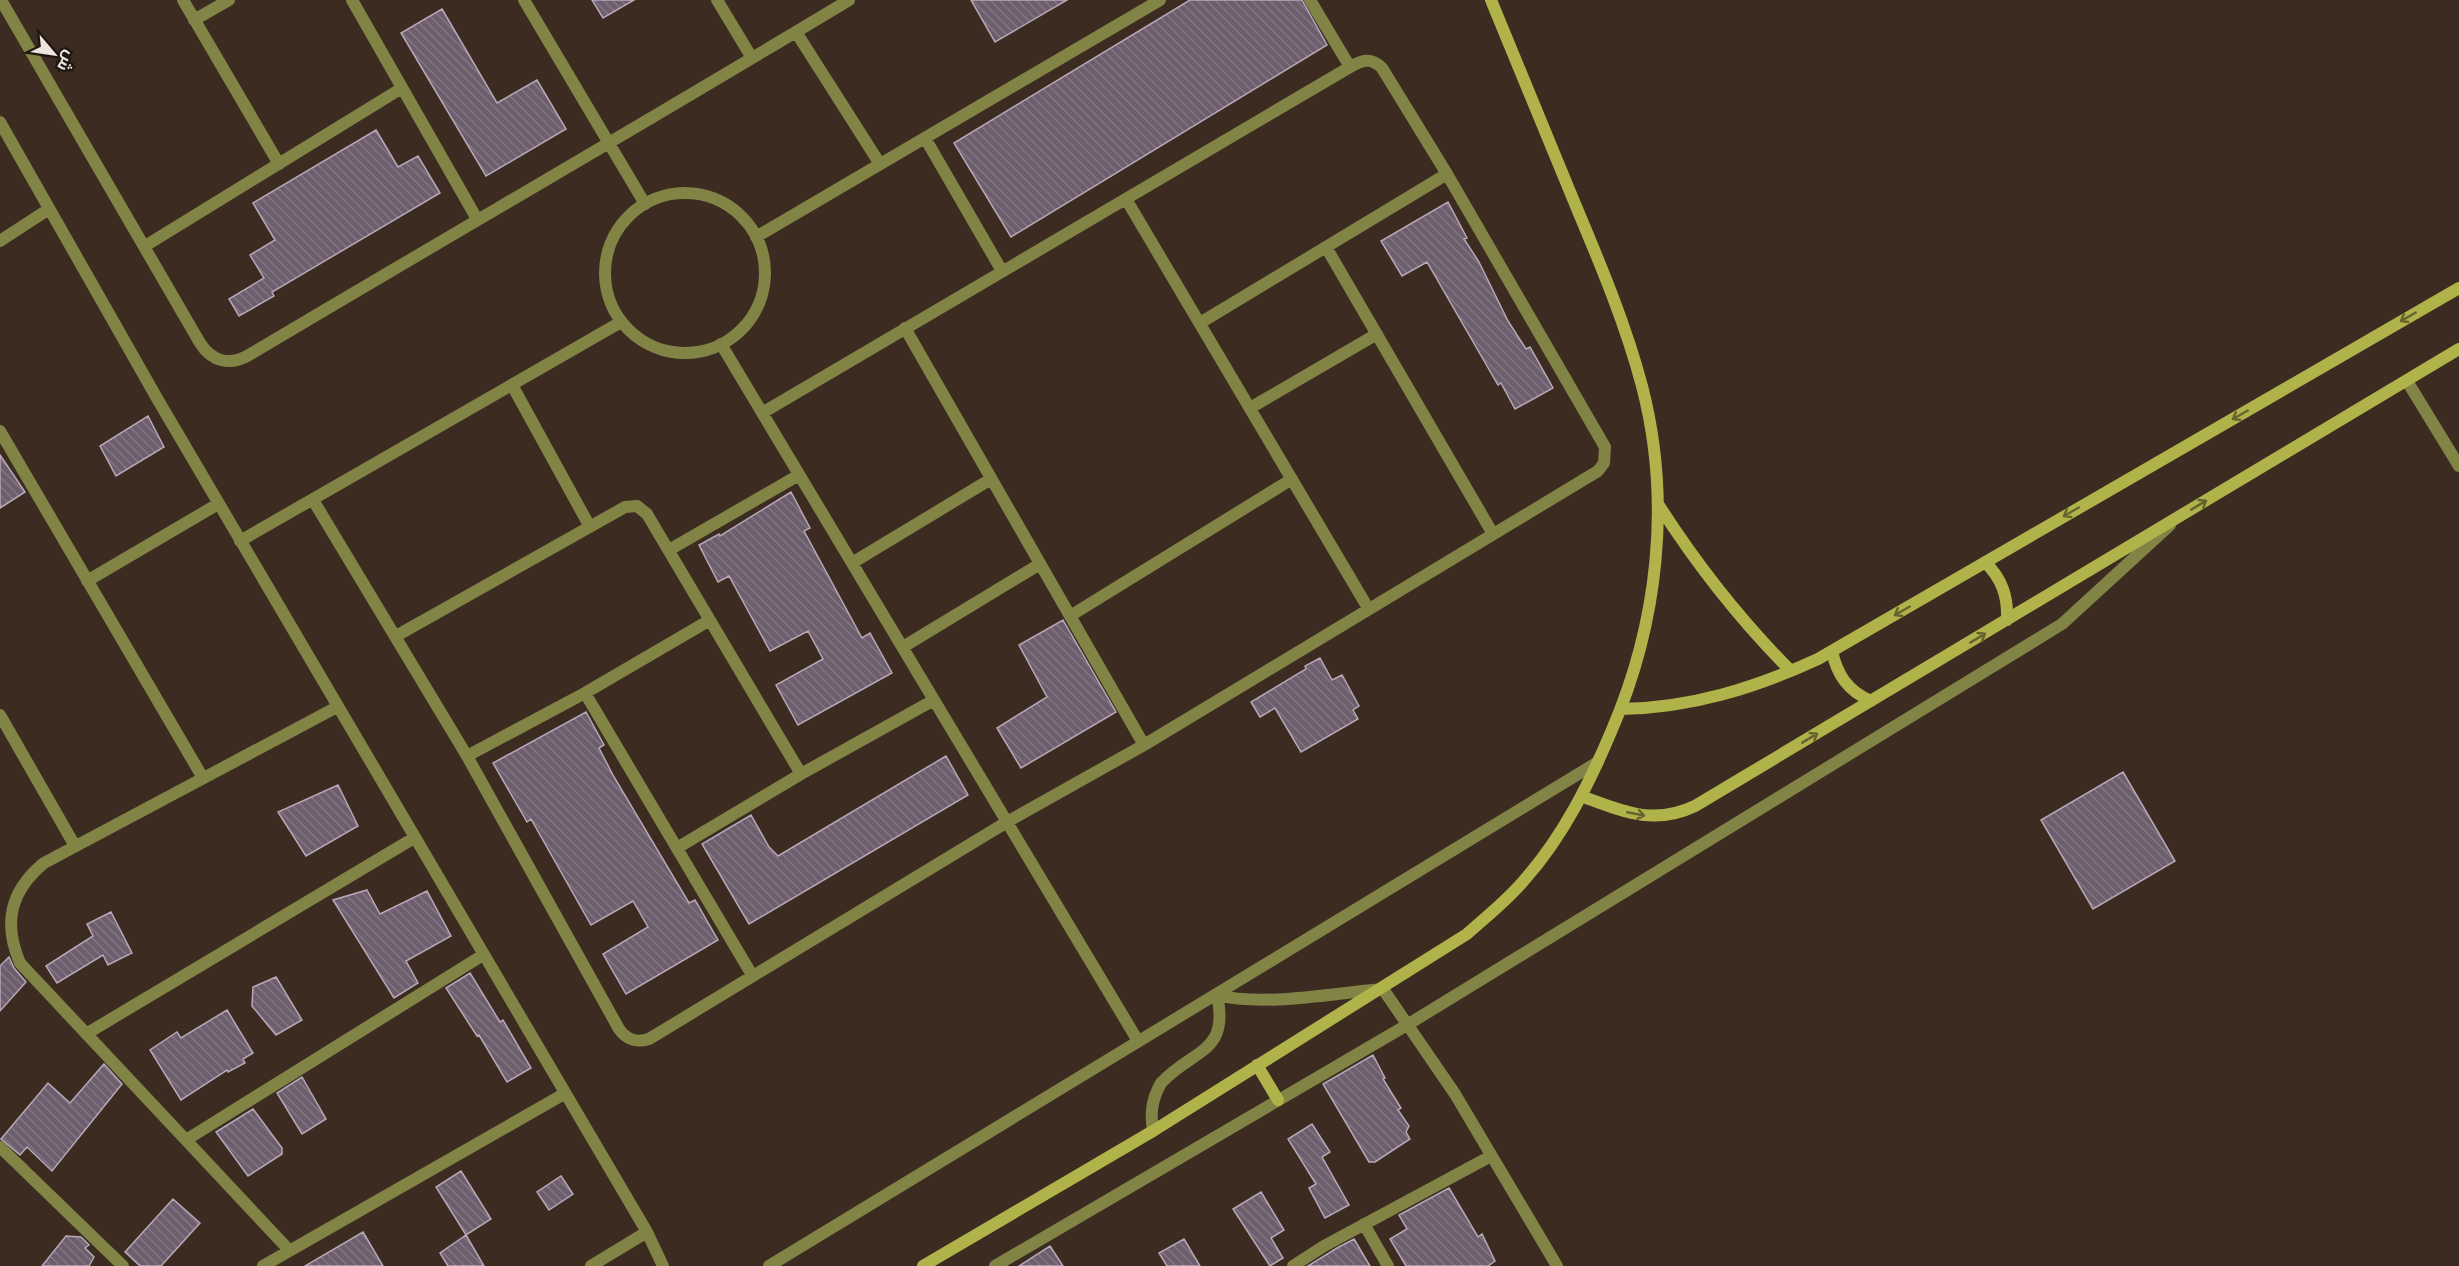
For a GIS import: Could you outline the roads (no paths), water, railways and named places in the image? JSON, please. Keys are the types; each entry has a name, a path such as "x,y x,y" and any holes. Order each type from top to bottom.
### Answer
{"main road":[{"path":"923,1266 1154,1131 1257,1065 1383,989 1467,934 1499,907 1526,878 1557,838 1598,762 1621,709 1643,638 1651,599 1657,555 1658,503 1653,450 1643,389 1625,329 1491,0"},
{"path":"1621,709 1648,709 1695,703 1763,683 1791,672 1832,651 2459,288"},
{"path":"1581,796 1623,812 1661,817 1679,813 1712,797 2459,349"},
{"path":"1658,503 1719,592 1791,672"},
{"path":"1985,562 1994,571 2004,588 2008,607 2007,620"},
{"path":"1832,651 1834,662 1844,682 1861,697 1871,701"},
{"path":"1257,1065 1278,1100"}],"street":[{"path":"1,0 205,351 212,357 231,362 249,355 849,0"},
{"path":"183,0 279,164"},
{"path":"194,20 229,0"},
{"path":"352,0 477,219"},
{"path":"524,0 645,204"},
{"path":"717,0 752,58"},
{"path":"756,237 1160,0"},
{"path":"1310,0 1350,67"},
{"path":"796,32 880,164"},
{"path":"313,500 467,756 624,1035 637,1041 649,1039 1007,822 1144,745 1598,471 1604,463 1605,452 1447,174 1382,68 1366,60 1350,67 762,413"},
{"path":"145,246 402,88"},
{"path":"0,122 240,541 647,1232 663,1266"},
{"path":"925,138 1002,271"},
{"path":"1200,323 1447,174"},
{"path":"680,193 707,197 732,209 746,221 756,237 763,256 765,277 761,298 752,316 738,332 721,344 704,351 686,353 667,351 634,336 611,306 606,287 605,268 608,249 617,231 629,216 661,196 680,193"},
{"path":"1126,199 1368,608"},
{"path":"0,241 50,209"},
{"path":"1326,247 1493,534"},
{"path":"240,541 621,322"},
{"path":"905,328 1144,745"},
{"path":"1250,408 1377,334"},
{"path":"721,344 1138,1041"},
{"path":"2407,381 2459,466"},
{"path":"512,386 590,527"},
{"path":"0,431 203,778"},
{"path":"669,550 799,475"},
{"path":"852,563 991,479"},
{"path":"1070,616 1292,479"},
{"path":"87,581 219,504"},
{"path":"396,636 625,507 637,506 647,514 801,774"},
{"path":"996,1266 1407,1025 2062,624 2177,519"},
{"path":"903,647 1040,564"},
{"path":"467,756 585,693 710,620"},
{"path":"585,693 752,975"},
{"path":"677,848 801,774 934,700"},
{"path":"289,1250 20,963 11,933 15,901 31,874 44,863 337,707"},
{"path":"0,715 75,846"},
{"path":"769,1266 1598,762"},
{"path":"86,1034 414,838"},
{"path":"186,1140 483,956"},
{"path":"1217,995 1232,999 1259,1000 1383,989 1455,1094 1557,1266"},
{"path":"1154,1131 1151,1110 1161,1083 1213,1042 1220,1015 1217,995"},
{"path":"263,1266 564,1094"},
{"path":"0,1147 123,1266"},
{"path":"1293,1266 1364,1224 1491,1156"},
{"path":"1364,1224 1388,1266"},
{"path":"591,1266 647,1232"}]}
